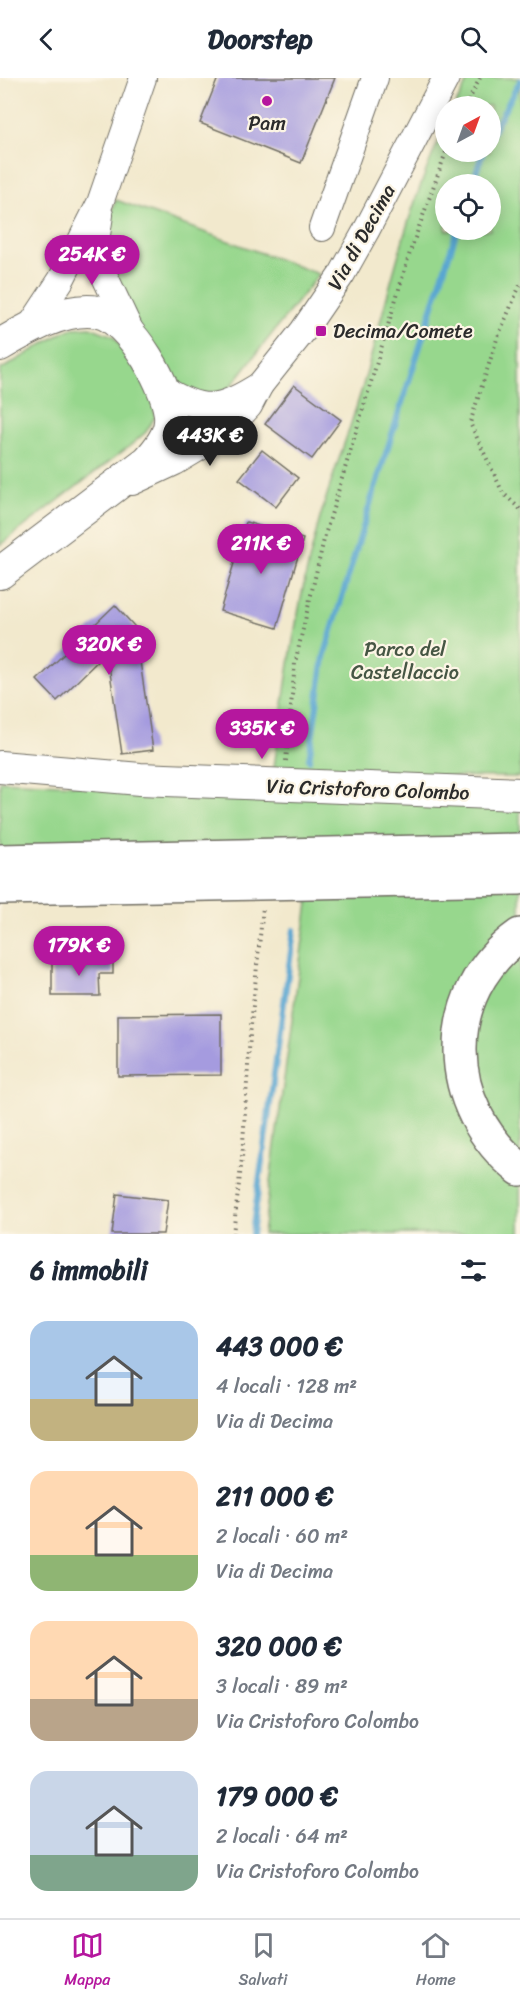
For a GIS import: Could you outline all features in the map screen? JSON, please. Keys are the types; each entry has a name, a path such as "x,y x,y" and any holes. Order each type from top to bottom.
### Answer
{"highway":[{"path":"0,861 520,850"},
{"path":"0,888 520,878"},
{"path":"520,935 495,955 478,978 466,1004 459,1051 463,1081 474,1114 495,1145 520,1169"}],"main road":[{"path":"0,345 30,327 71,313 91,311 107,314 117,320 135,339 164,389"},
{"name":"Via di Decima","path":"0,573 152,456 166,438 170,426 171,415 164,389"},
{"name":"Via Cristoforo Colombo","path":"0,767 140,779 520,794"}],"street":[{"path":"30,327 58,285 100,203 143,78"},
{"path":"321,228 375,78"},
{"name":"Via di Decima","path":"109,491 165,467 210,441 243,414 260,385 293,345 342,274 446,78"},
{"path":"100,203 95,248 97,260 135,339"},
{"name":"Via di Decima","path":"164,389 183,401 204,406 231,402 260,385"}],"path":[{"path":"471,96 480,78"},
{"path":"284,786 295,663 325,535 411,249 442,162"},
{"path":"520,285 497,339 470,423 503,493 520,509"},
{"path":"233,1234 242,1158 250,1035 265,883"}],"green space":[{"name":"Parco del Castellaccio","path":"469,78 520,78 520,777 273,775 296,623 316,533 359,397 409,219 435,150 435,162 501,162 501,96 460,96"},
{"path":"116,200 319,274 227,391 207,396 189,393 173,378 144,337 113,276 104,234"},
{"path":"90,327 113,336 152,391 155,417 146,432 131,445 0,545 0,370 62,333 73,328"},
{"path":"0,781 520,807 520,1234 263,1234 313,866 0,873"}],"building":[{"name":"Pam","path":"218,78 335,78 301,163 200,123"},
{"path":"294,385 341,420 312,459 265,424"},
{"path":"262,450 298,478 276,507 239,479"},
{"path":"246,522 303,539 277,628 220,611"},
{"path":"115,605 135,627 153,750 122,754 107,652 57,701 37,680"},
{"path":"113,960 113,974 99,974 100,996 52,996 52,961"},
{"path":"221,1014 221,1075 118,1076 118,1015"},
{"path":"117,1194 168,1200 163,1234 112,1234"}],"waterway":[{"path":"501,116 520,81"},
{"path":"475,174 480,162"},
{"path":"309,760 324,657 454,240"},
{"path":"252,1234 294,930"}],"place":[{"name":"Pam","path":"267,101"},
{"name":"Decima/Comete","path":"321,331"}]}
